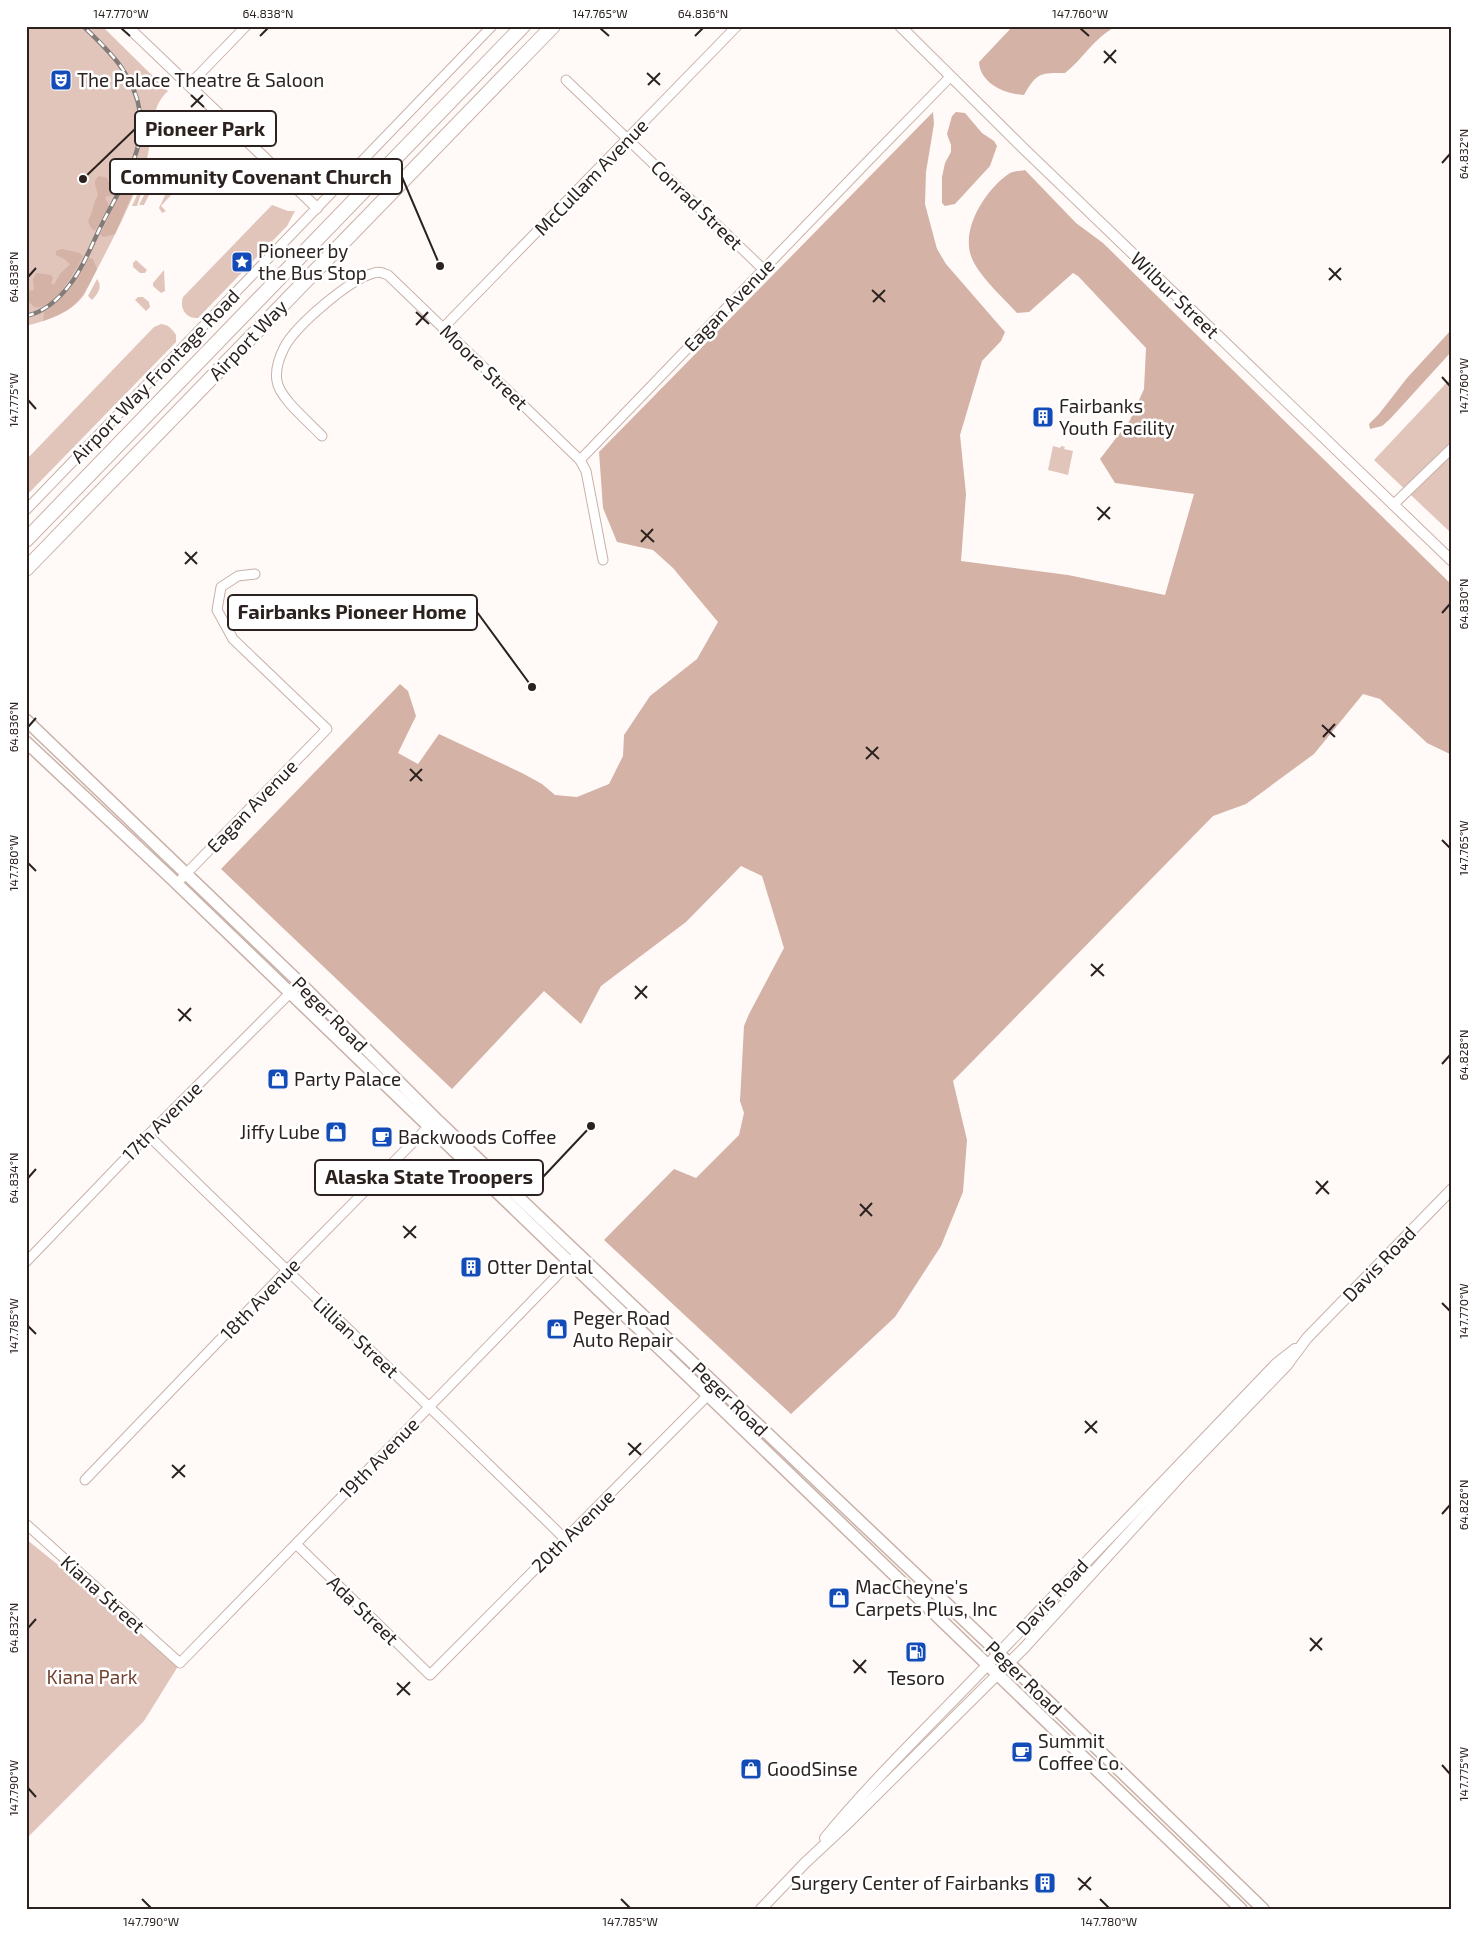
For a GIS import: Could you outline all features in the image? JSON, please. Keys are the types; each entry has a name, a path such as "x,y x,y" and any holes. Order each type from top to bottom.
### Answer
{"main road":[{"name":"Airport Way","path":"26,540 523,26"},
{"name":"Airport Way","path":"26,569 553,26"},
{"name":"Peger Road","path":"26,720 300,983 432,1122"},
{"name":"Peger Road","path":"26,742 291,993 432,1122 574,1258 709,1395 1241,1909"},
{"name":"Peger Road","path":"574,1258 718,1386 1263,1909"}],"street":[{"path":"127,26 317,208"},
{"path":"188,85 246,26"},
{"name":"Airport Way Frontage Road","path":"26,510 492,26"},
{"name":"McCullam Avenue","path":"444,328 737,26"},
{"name":"Wilbur Street","path":"900,26 950,77 1452,561"},
{"name":"Eagan Avenue","path":"580,460 950,77"},
{"name":"Conrad Street","path":"566,80 763,269"},
{"name":"Moore Street","path":"322,436 283,395 277,383 276,368 284,348 295,333 332,298 360,279 372,273 380,272 388,275 580,460"},
{"path":"1393,505 1452,448"},
{"path":"580,460 586,471 603,560"},
{"name":"Eagan Avenue","path":"177,883 327,729 233,639 217,610 221,587 238,576 255,574"},
{"name":"17th Avenue","path":"26,1262 148,1135 300,983"},
{"name":"18th Avenue","path":"85,1480 432,1122"},
{"name":"Lillian Street","path":"148,1135 286,1271 429,1406 565,1539"},
{"name":"Davis Road","path":"805,1863 843,1815 1276,1364 1307,1338 1452,1189"},
{"name":"19th Avenue","path":"180,1663 574,1258"},
{"name":"Davis Road","path":"761,1909 805,1863 850,1822 1008,1664 1186,1470 1287,1365 1307,1338"},
{"name":"20th Avenue","path":"430,1675 718,1386"},
{"name":"Kiana Street","path":"26,1524 180,1663"},
{"name":"Ada Street","path":"296,1544 430,1675"}],"green space":[{"path":"26,26 102,26 168,91 162,98 155,114 147,159 134,194 84,295 65,312 50,319 26,326"},
{"path":"144,180 151,183 153,187 144,205 139,205 149,189 147,186 143,188 137,206 132,206"},
{"path":"168,189 172,194 161,206 166,211 162,213 159,208"},
{"path":"272,205 288,211 295,211 287,226 198,318 187,315 182,305 183,297"},
{"path":"136,260 147,270 145,273 140,273 133,267 133,263"},
{"path":"164,270 165,291 161,293 153,286 153,283"},
{"path":"97,279 100,284 99,290 92,300 88,296"},
{"path":"138,297 143,297 149,302 150,307 146,311 135,300"},
{"path":"161,324 168,326 173,331 176,335 176,342 26,496 26,460 154,327"},
{"path":"1452,377 1452,534 1374,460"},
{"path":"1053,446 1065,447 1064,449 1073,451 1068,475 1048,470"},
{"name":"Kiana Park","path":"26,1539 180,1663 144,1721 29,1836 26,1833"}],"shaded area":[{"path":"1013,26 1116,26 1101,37 1065,73 1040,75 1024,95 1001,90 994,86 980,69 979,62"},
{"path":"933,112 934,124 926,172 925,204 937,249 946,264 1005,332 1001,341 982,361 960,435 966,494 961,561 1068,575 1165,595 1194,494 1115,483 1100,459 1130,420 1144,389 1146,348 1078,276 1073,273 1029,312 1017,313 985,279 974,264 969,245 973,221 978,209 1001,180 1010,173 1025,170 1076,223 1103,243 1452,585 1452,755 1427,743 1380,699 1363,694 1314,754 1246,804 1213,816 953,1081 967,1140 963,1192 941,1246 895,1317 791,1414 604,1240 674,1169 696,1178 739,1135 744,1113 740,1101 744,1026 784,948 762,876 741,866 686,922 601,986 581,1024 544,991 452,1089 221,869 400,684 408,691 416,716 398,753 418,764 439,734 522,773 542,784 555,795 577,797 609,784 623,756 624,735 650,696 697,659 718,622 673,568 653,550 617,542 603,508 599,452"},
{"path":"956,112 965,113 982,133 994,141 997,146 990,166 955,204 945,206 942,203 942,177 945,163 951,152 951,145 947,134 952,116"},
{"path":"133,165 139,167 142,172 115,234 104,237 100,235"},
{"path":"99,176 107,178 110,185 116,187 116,190 113,195 105,197 109,206 95,231 91,228 88,221 98,195 95,180"},
{"path":"62,249 80,253 83,256 75,271 56,297 41,307 34,307 26,299 26,291 34,290 33,279 37,273 51,275 53,278 51,283 54,285 60,274 70,264 56,255 56,251"},
{"path":"88,257 93,259 97,269 87,288 71,307 43,321 44,312 70,288"},
{"path":"1452,329 1452,351 1390,419 1382,426 1370,429 1369,424 1407,378"}],"railway":[{"path":"26,316 52,304 67,289 76,276 129,171 139,143 140,113 133,87 127,75 111,54 83,26"}],"place":[{"name":"The Palace Theatre & Saloon","path":"61,80"},
{"name":"Pioneer Park","path":"83,179"},
{"name":"Pioneer by the Bus Stop","path":"242,262"},
{"name":"Community Covenant Church","path":"440,266"},
{"name":"Fairbanks Youth Facility","path":"1043,417"},
{"name":"Fairbanks Pioneer Home","path":"532,687"},
{"name":"Party Palace","path":"278,1079"},
{"name":"Alaska State Troopers","path":"591,1126"},
{"name":"Jiffy Lube","path":"336,1132"},
{"name":"Backwoods Coffee","path":"382,1137"},
{"name":"Otter Dental","path":"471,1267"},
{"name":"Peger Road Auto Repair","path":"557,1329"},
{"name":"MacCheyne's Carpets Plus, Inc","path":"839,1598"},
{"name":"Tesoro","path":"916,1652"},
{"name":"Summit Coffee Co.","path":"1022,1752"},
{"name":"GoodSinse","path":"751,1769"},
{"name":"Surgery Center of Fairbanks","path":"1045,1883"}]}
